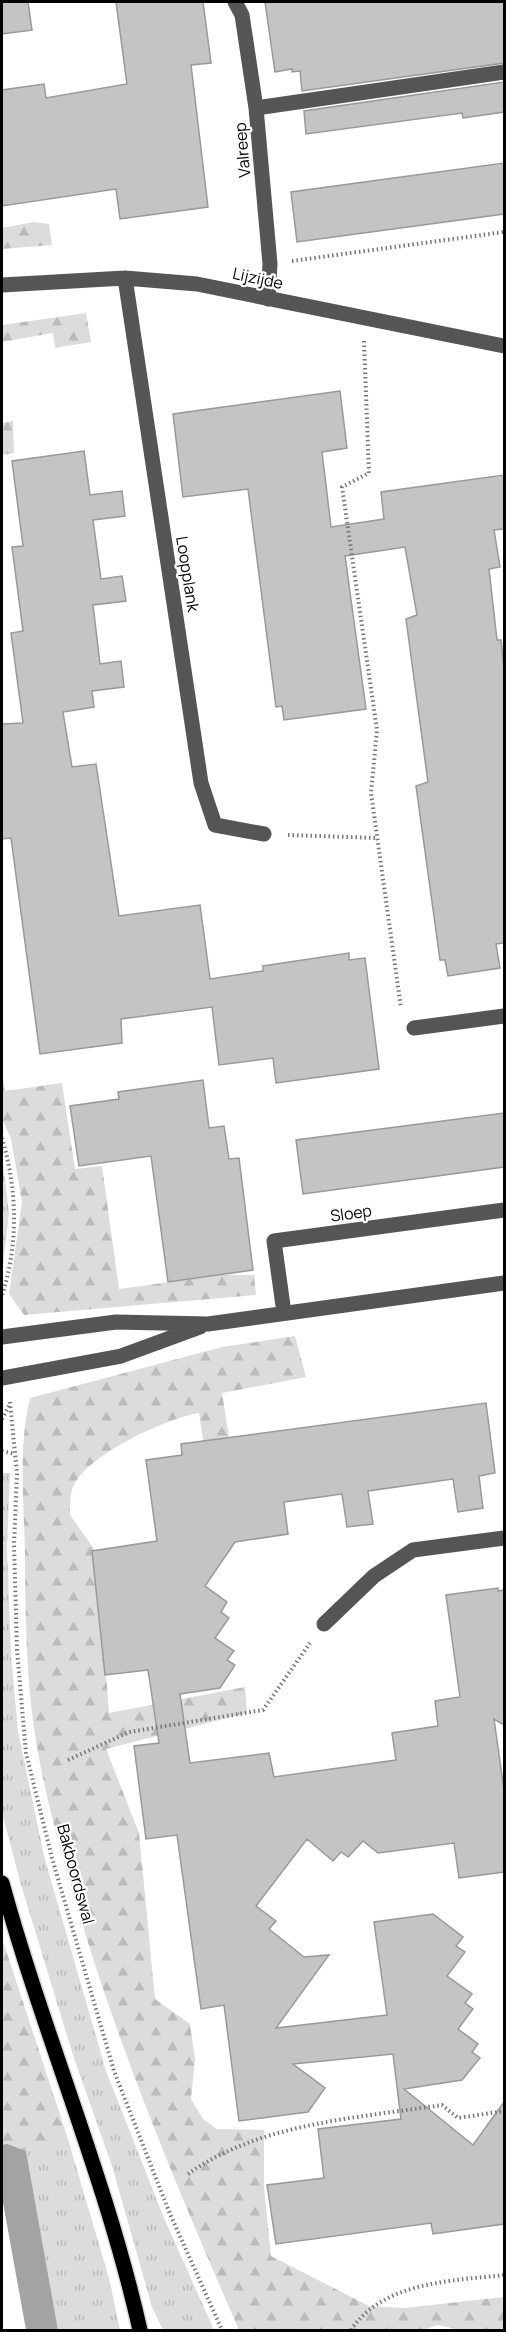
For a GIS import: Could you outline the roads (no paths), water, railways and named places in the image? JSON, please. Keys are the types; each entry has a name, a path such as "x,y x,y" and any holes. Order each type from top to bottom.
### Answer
{"main road":[{"path":"2,1883 22,1957 87,2144 140,2331"}],"street":[{"name":"Valreep","path":"235,2 242,15 256,108 270,264 268,299"},
{"path":"256,108 504,72"},
{"name":"Lijzijde","path":"2,285 125,278 197,284 504,346"},
{"name":"Loopplank","path":"125,278 201,783 215,825 264,834"},
{"path":"414,1028 504,1016"},
{"name":"Sloep","path":"284,1313 274,1241 504,1210"},
{"path":"2,1337 116,1322 208,1324 504,1283"},
{"path":"2,1378 121,1356 208,1324"},
{"path":"324,1624 374,1576 413,1551 504,1538"}]}
